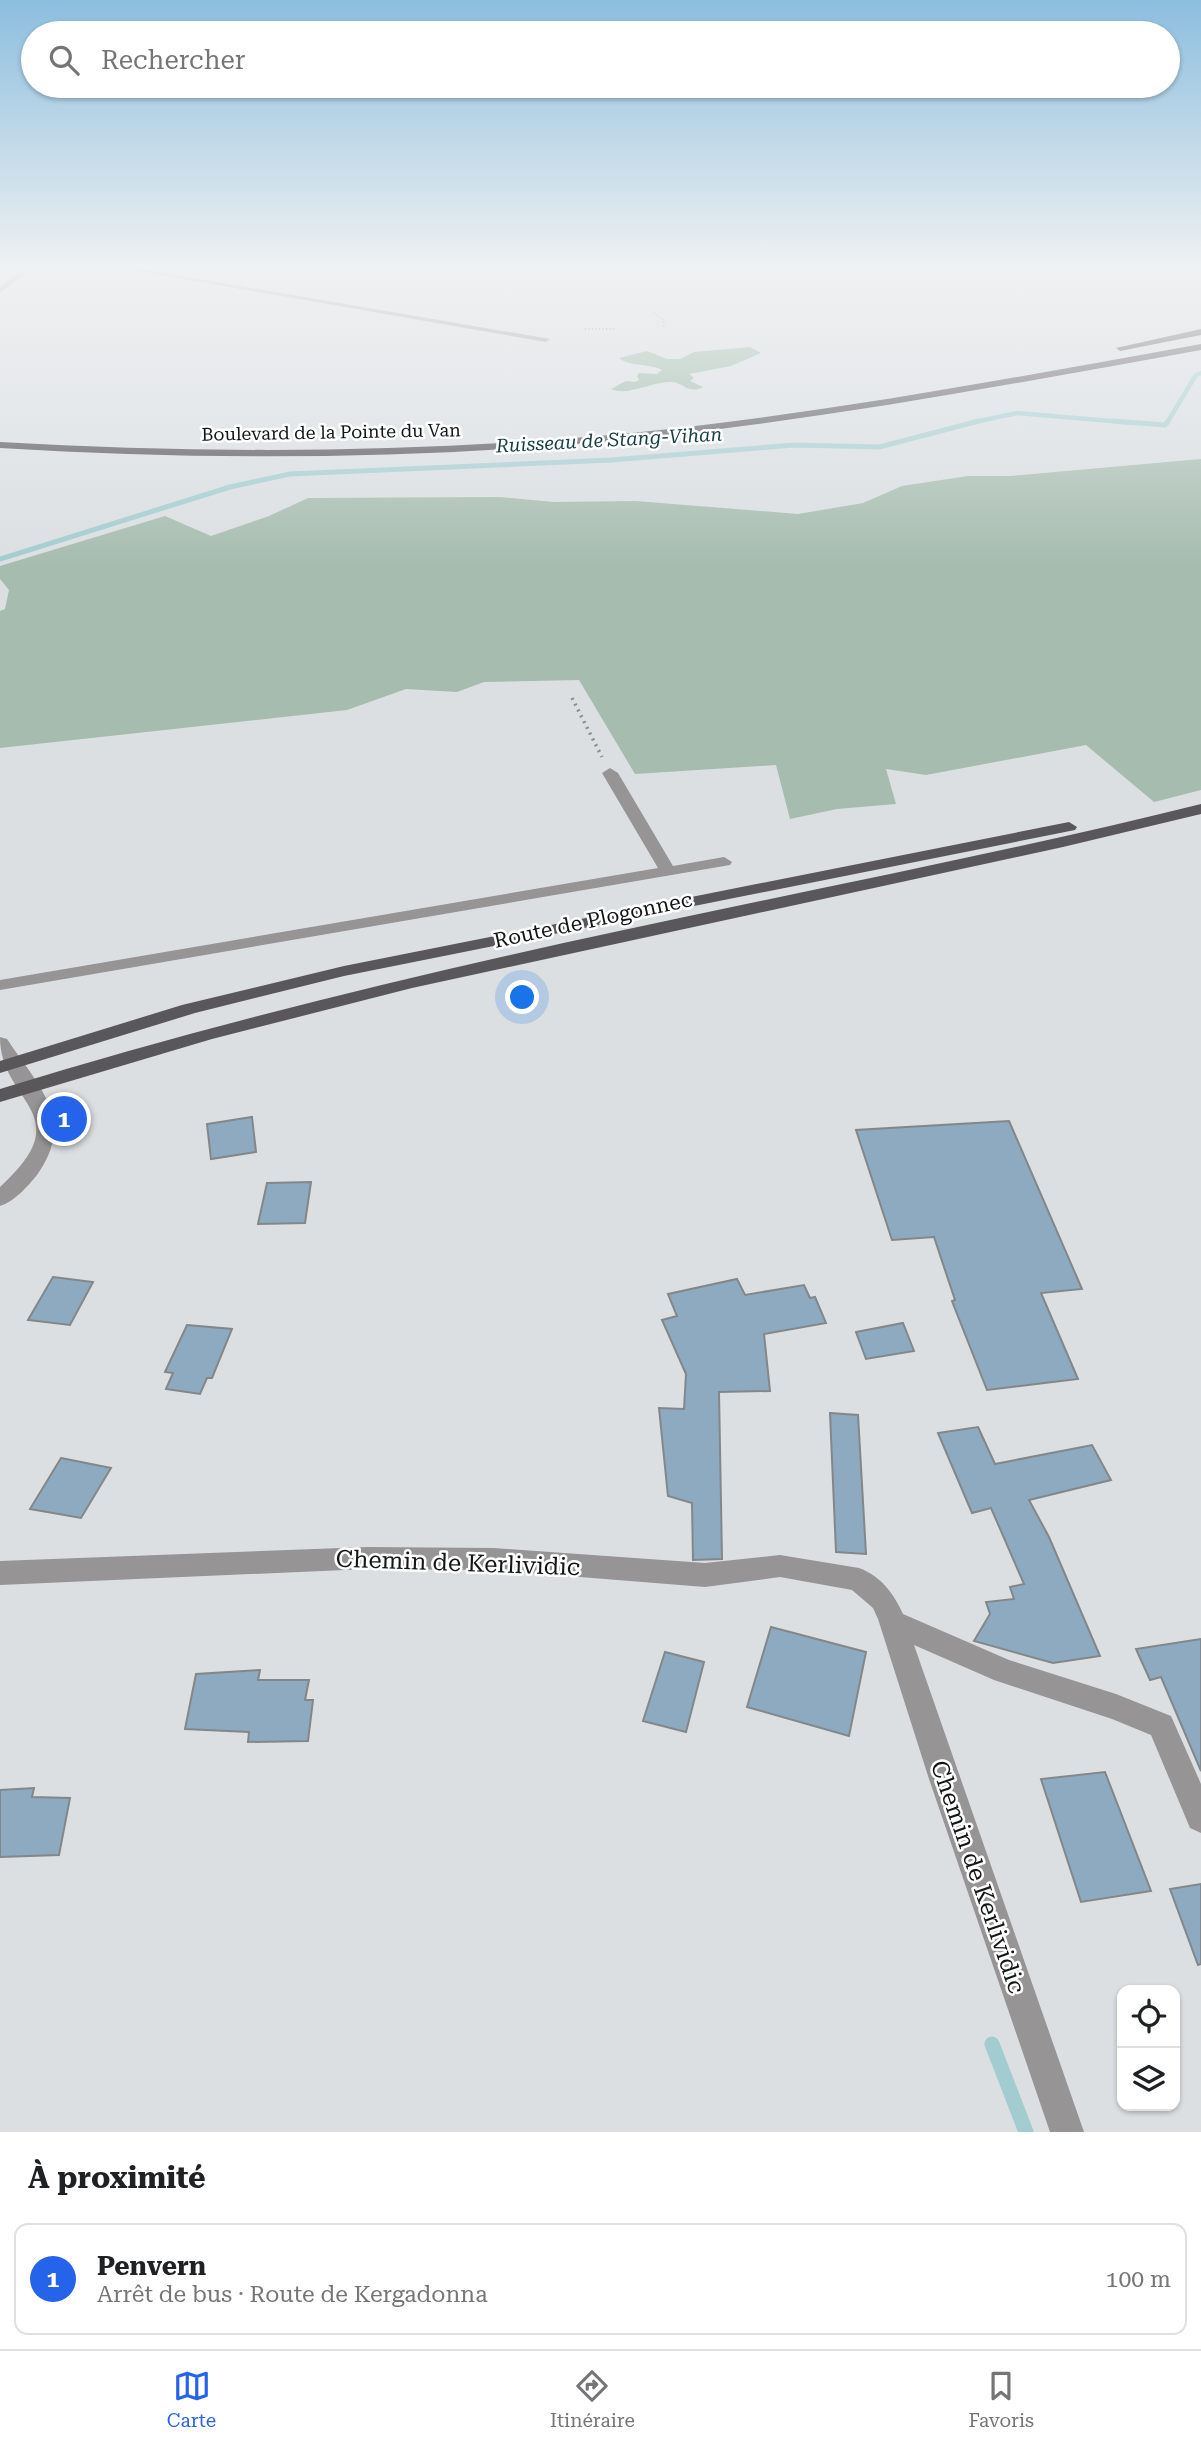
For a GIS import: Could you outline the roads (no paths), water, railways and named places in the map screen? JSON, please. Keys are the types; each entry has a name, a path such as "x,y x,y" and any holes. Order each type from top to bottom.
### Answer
{"highway":[{"path":"993,373 1015,368"},
{"name":"Boulevard de la Pointe du Van","path":"423,439 603,427 727,414 1020,368"},
{"name":"Boulevard de la Pointe du Van","path":"0,446 235,453 344,452 570,441 817,412 1070,368"},
{"name":"Boulevard de la Pointe du Van","path":"0,434 241,442"}],"main road":[{"name":"Route de Plogonnec","path":"6,1064 189,1009 344,971 1201,802"},
{"name":"Route de Plogonnec","path":"0,1096 150,1049 340,999 1029,850 1201,808"}],"street":[{"name":"Route de Plogonnec","path":"610,773 668,872"},
{"name":"Route de Plogonnec","path":"0,985 724,862"},
{"path":"0,1042 6,1064 31,1086 46,1121 43,1153 22,1181 0,1199"},
{"name":"Chemin de Kerlividic","path":"0,1573 368,1558 494,1559 705,1575 780,1566 859,1580 883,1600 892,1622 1067,2132"},
{"path":"892,1622 992,1666 1142,1716 1161,1726 1201,1818"}],"waterway":[{"name":"Ruisseau de Stang-Vihan","path":"1167,423 1196,375 1201,373"},
{"name":"Ruisseau de Stang-Vihan","path":"977,421 1017,413 1134,423"},
{"name":"Ruisseau de Stang-Vihan","path":"0,559 230,487 290,474 611,460 794,445 879,447 977,421"},
{"name":"Ruisseau de Stang-Vihan","path":"970,423 977,421"},
{"name":"Ruisseau de Stang-Vihan","path":"1113,421 1165,425 1168,421"},
{"path":"992,2044 1026,2132"}],"place":[{"name":"Penvern","path":"64,1119"}]}
